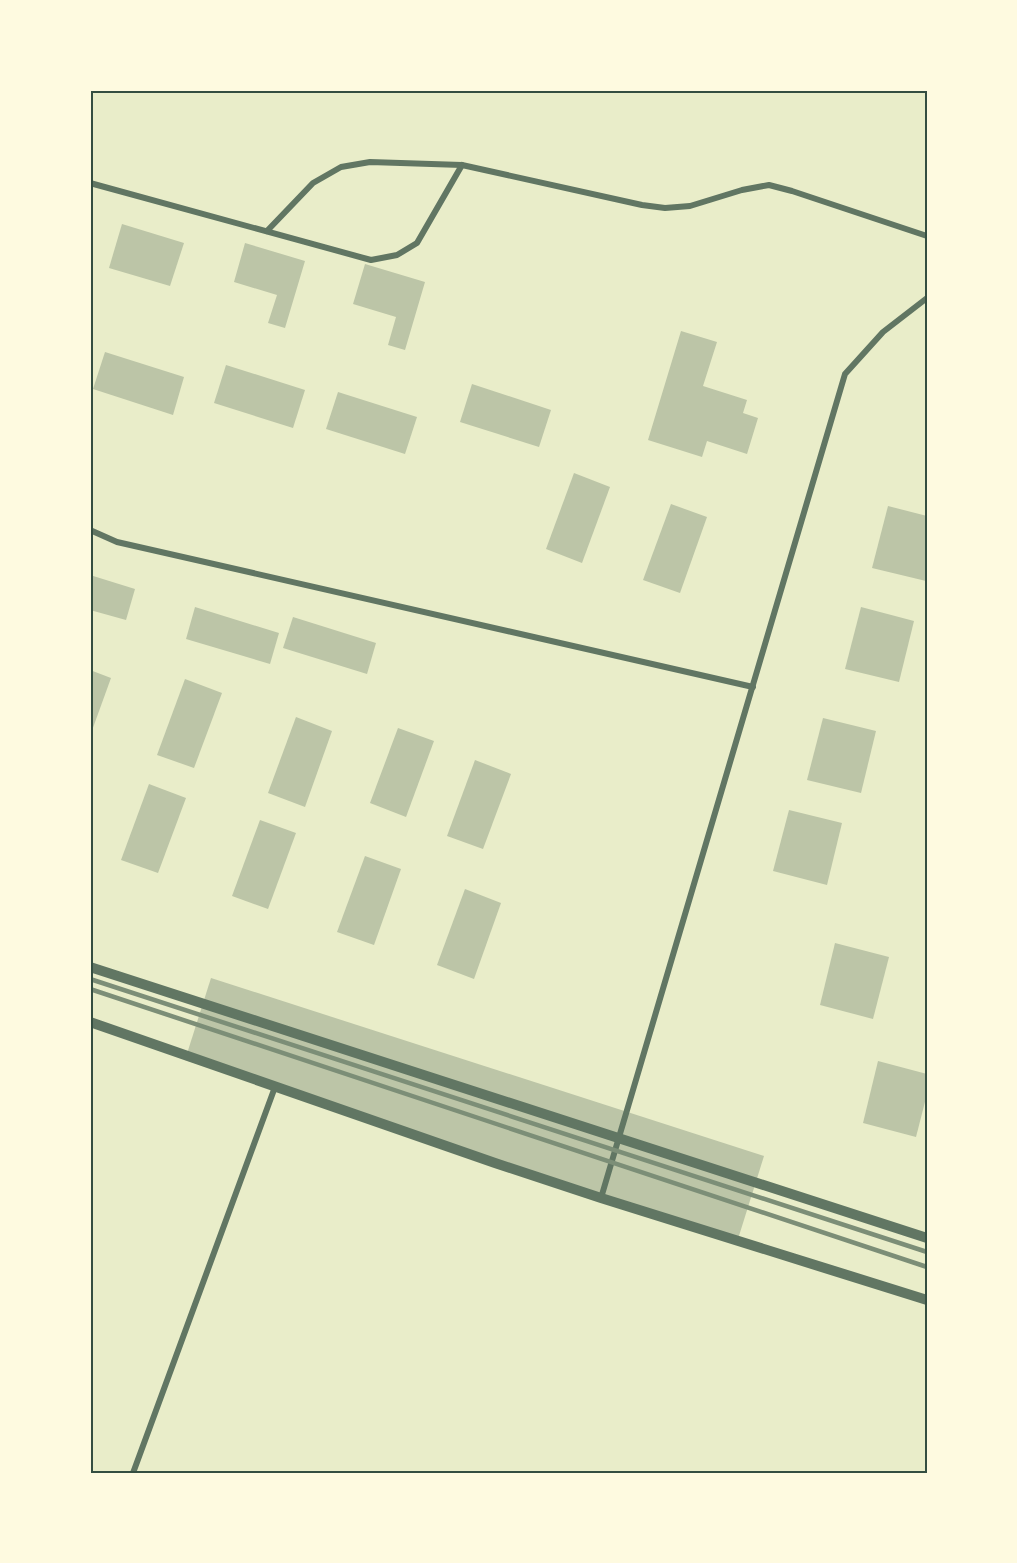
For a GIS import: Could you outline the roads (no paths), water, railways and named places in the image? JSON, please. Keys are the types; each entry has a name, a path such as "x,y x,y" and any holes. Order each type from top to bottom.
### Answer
{"street":[{"path":"267,231 313,183 340,167 370,162 462,165 642,205 665,208 690,206 742,190 769,185 927,236"},
{"path":"90,183 371,260 397,255 417,243 462,165"},
{"path":"602,1198 845,374 883,332 927,298"},
{"path":"90,530 117,542 753,687"},
{"path":"90,967 927,1238"},
{"path":"90,1022 602,1198 927,1300"},
{"path":"133,1473 274,1087"}],"railway":[{"path":"90,979 927,1252"},
{"path":"90,989 927,1267"}]}
